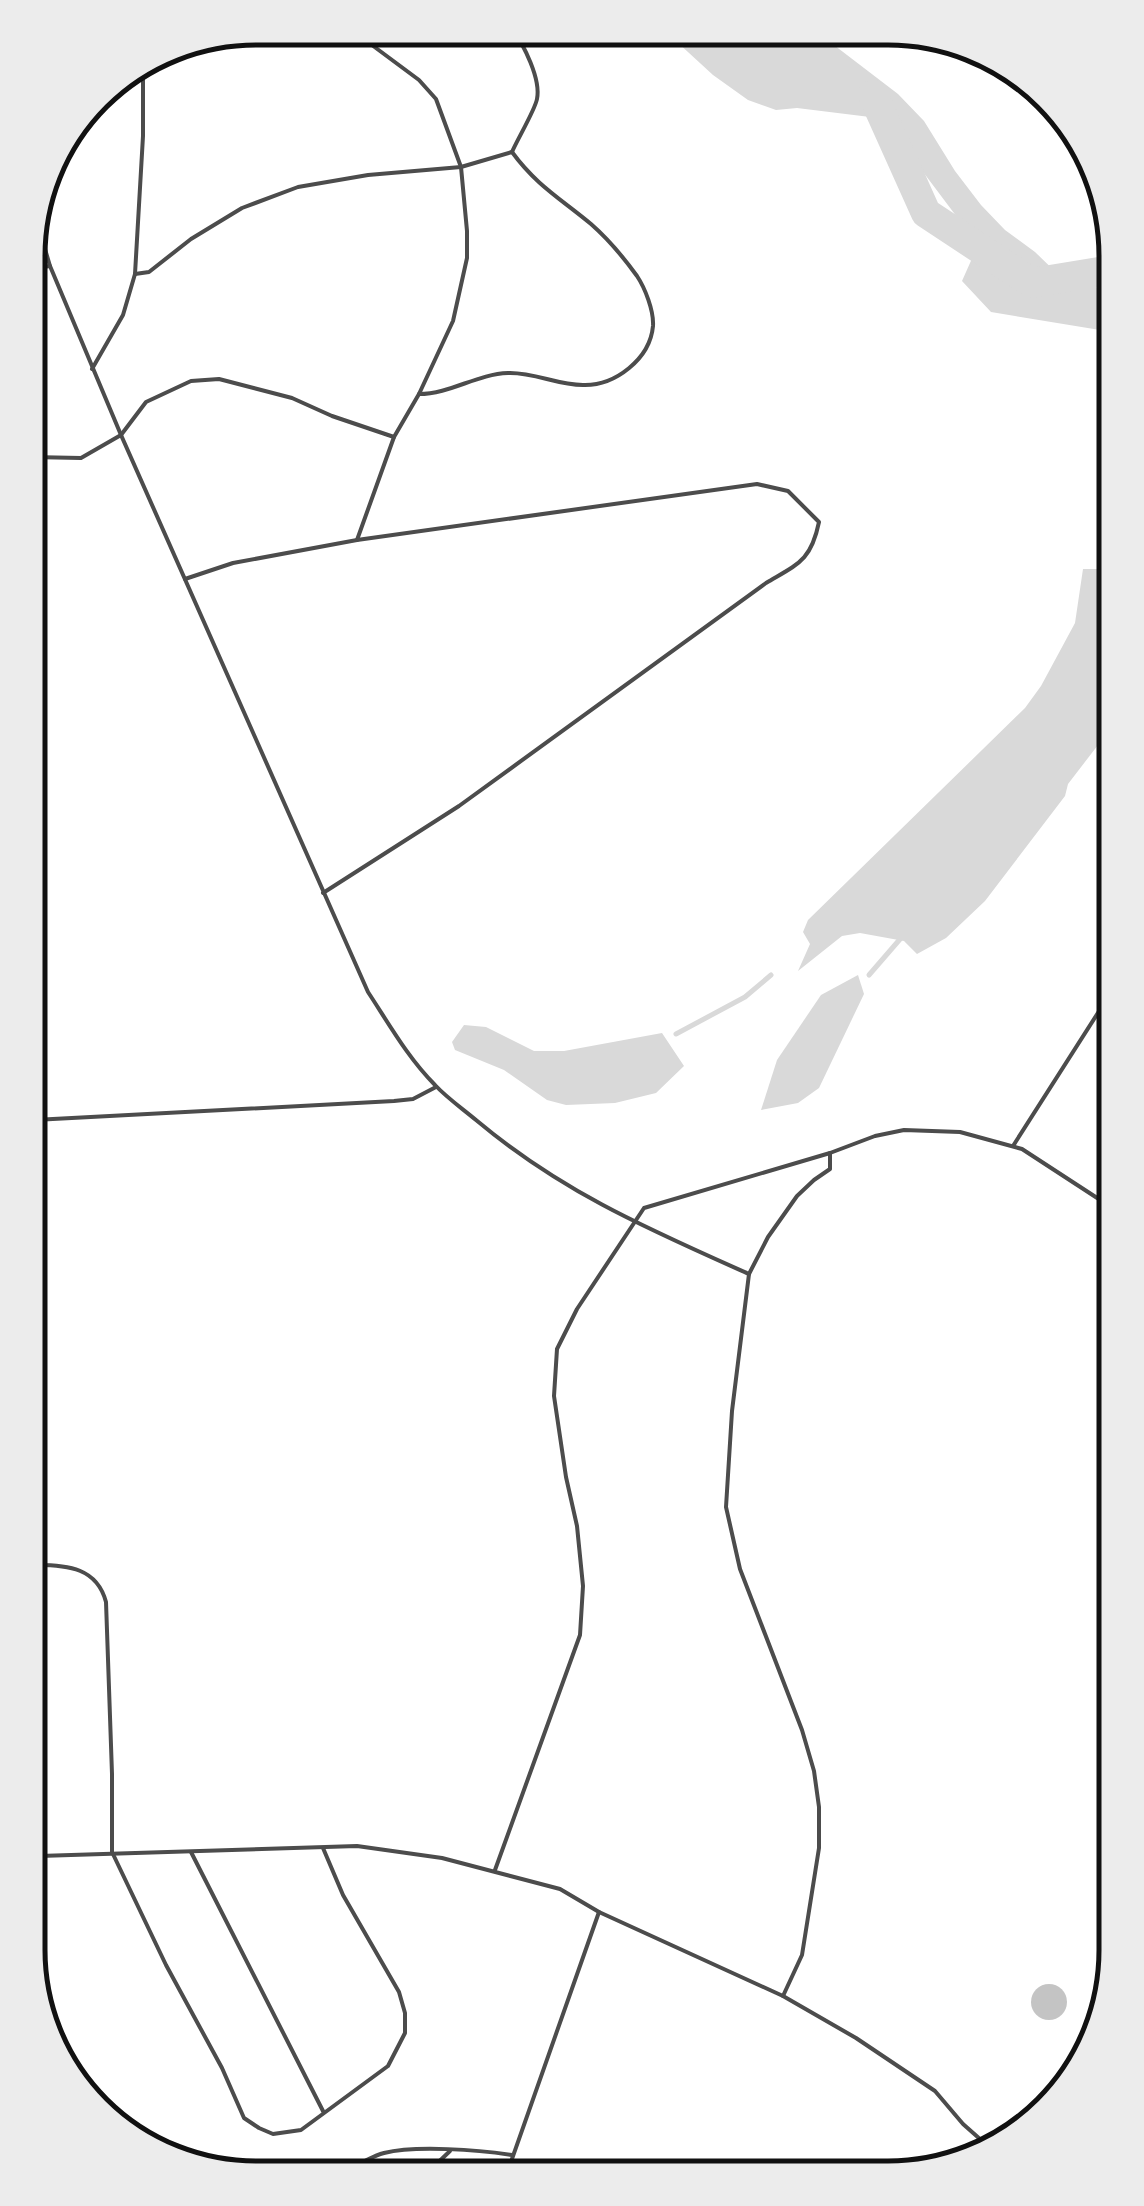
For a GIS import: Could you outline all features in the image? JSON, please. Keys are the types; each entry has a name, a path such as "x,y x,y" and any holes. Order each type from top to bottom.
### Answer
{"lane":[{"path":"357,540 394,437 453,322 464,273 467,231 461,167 436,99 372,45"},
{"path":"134,274 149,272 191,239 242,208 298,188 368,175 461,167 512,152 538,99 523,45"},
{"path":"92,369 123,315 134,274 143,78"},
{"path":"419,394 436,394 490,375 509,373 585,386 614,379 633,365 647,346 653,326 639,278 594,226 529,175 512,152"},
{"path":"45,250 120,435 323,893 368,992 402,1046 436,1087 540,1169 633,1223 749,1274"},
{"path":"45,267 50,266"},
{"path":"45,457 81,458 120,435 146,402 191,381 219,379 292,398 394,437"},
{"path":"185,579 233,563 357,540 757,484 788,490 819,522 811,552 794,567 458,806 323,893"},
{"path":"1013,1146 1099,1011"},
{"path":"45,1119 394,1101 414,1099 436,1087"},
{"path":"495,1870 580,1635 580,1551 554,1396 557,1349 577,1310 644,1208 904,1130 960,1132 1022,1148 1099,1198"},
{"path":"782,1996 802,1955 819,1848 819,1806 802,1730 740,1569 726,1508 732,1410 749,1274 796,1196 830,1169 830,1153"},
{"path":"45,1565 87,1574 98,1582 106,1602 112,1852 244,2118 273,2134 301,2130 388,2066 405,2034 400,1992 343,1895 323,1848"},
{"path":"45,1856 357,1846 442,1858 560,1889 600,1912 782,1996 856,2038 935,2091 980,2139"},
{"path":"191,1852 323,2112"},
{"path":"510,2161 600,1912"},
{"path":"367,2161 382,2153 419,2149 512,2155"},
{"path":"440,2161 450,2151"}],"shaded area":[{"path":"680,45 834,45 898,94 924,121 955,171 1005,230 1065,281 1099,288 1099,330 991,312 962,281 978,245 896,136 870,117 797,108 776,110 748,100"},
{"path":"1083,569 1099,569 1099,744 1068,784 1065,796 985,901 946,938 917,954 904,941 860,933 842,936 798,971 810,944 803,932 808,920 1025,708 1075,623"},
{"path":"858,975 864,994 819,1088 798,1103 761,1110 777,1060 821,995"},
{"path":"464,1025 486,1027 534,1051 564,1051 662,1033 684,1066 656,1093 615,1103 566,1105 547,1100 504,1070 455,1050 452,1042"}],"building":[{"path":"1049,1984 1062,1989 1067,2002 1062,2015 1049,2020 1036,2015 1031,2002 1036,1989"}],"waterway":[{"path":"873,95 926,213 1032,283 1099,272"},
{"path":"869,975 901,938"},
{"path":"676,1034 745,997 771,975"}]}
